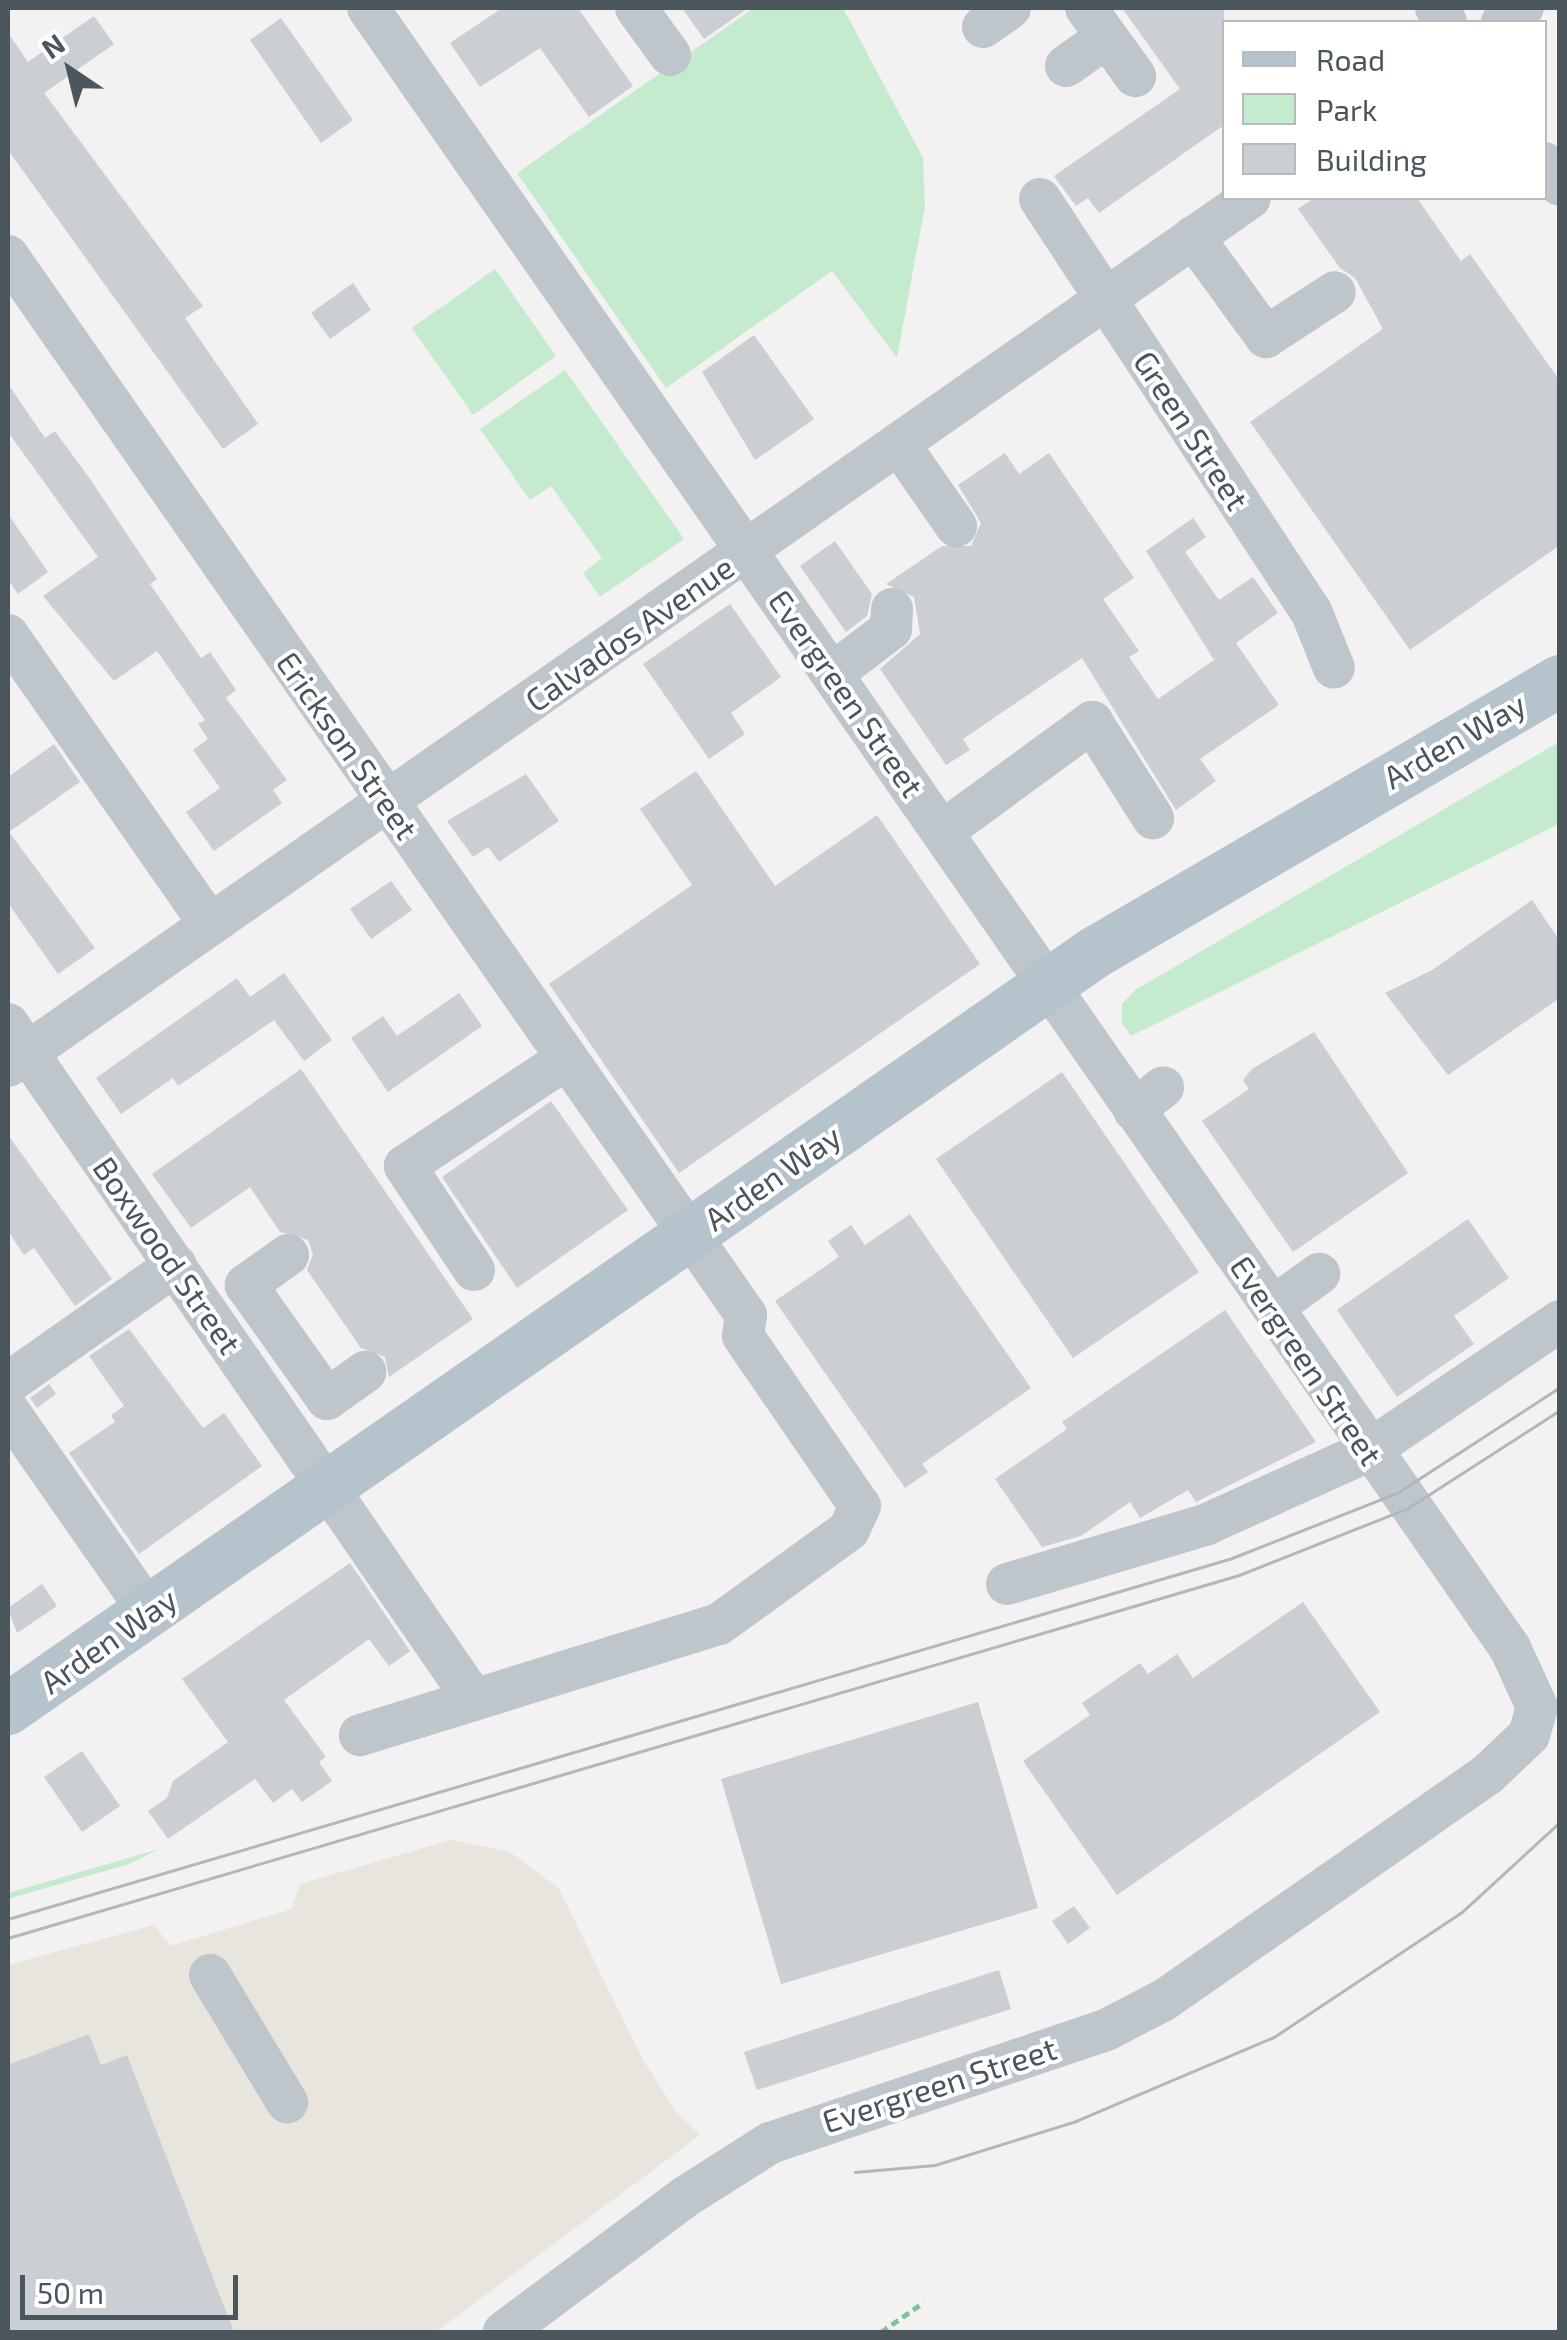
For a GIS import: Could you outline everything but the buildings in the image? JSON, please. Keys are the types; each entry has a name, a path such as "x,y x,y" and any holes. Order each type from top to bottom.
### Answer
{"main road":[{"name":"Arden Way","path":"8,1709 1046,984 1252,855 1560,681"}],"street":[{"name":"Evergreen Street","path":"368,8 1046,984 1148,1098 1272,1307 1368,1451 1527,1675 1551,1719 1466,1791 1162,2001 1106,2030 770,2143 685,2198 504,2332"},
{"path":"636,8 670,55"},
{"path":"1066,66 1096,22 1135,76"},
{"name":"Green Street","path":"1040,198 1311,611 1334,668"},
{"name":"Calvados Avenue","path":"14,1048 210,925 1247,200"},
{"path":"1194,237 1266,337 1335,292"},
{"name":"Erickson Street","path":"8,256 746,1315 743,1336 860,1506 859,1518 720,1624 474,1700"},
{"path":"899,444 956,526"},
{"path":"832,673 891,629 892,609"},
{"path":"8,635 210,925"},
{"path":"943,831 1092,722 1154,818"},
{"name":"Boxwood Street","path":"14,1048 176,1266 474,1700"},
{"path":"474,1270 404,1166 566,1059"},
{"path":"288,1255 246,1285 327,1399 365,1372"},
{"path":"8,1383 176,1266"},
{"path":"1272,1307 1319,1274"},
{"path":"229,1342 267,1314"},
{"path":"1007,1584 1205,1525 1368,1451 1560,1321"},
{"path":"8,1410 149,1612"},
{"path":"360,1735 474,1700"},
{"path":"210,1975 287,2102"}],"path":[{"path":"881,2332 924,2302"}],"shaded area":[{"path":"451,1840 510,1852 559,1889 643,2060 677,2113 700,2135 436,2332 8,2332 8,1965 154,1925 170,1946 292,1909 300,1884"}],"green space":[{"path":"754,8 843,8 923,158 925,206 897,358 832,271 666,388 517,173"},
{"path":"495,269 556,356 473,415 412,328"},
{"path":"565,370 684,539 600,597 583,573 602,558 551,486 530,500 480,429"},
{"path":"1559,742 1559,824 1131,1036 1122,1023 1122,1004 1135,990"},
{"path":"159,1849 129,1864 8,1899 8,1893"}],"tram line":[{"path":"8,1919 1232,1558 1397,1493 1560,1387"},
{"path":"8,1938 1239,1575 1408,1508 1560,1410"},
{"path":"855,2172 935,2165 1076,2121 1274,2037 1462,1912 1560,1822"}]}
